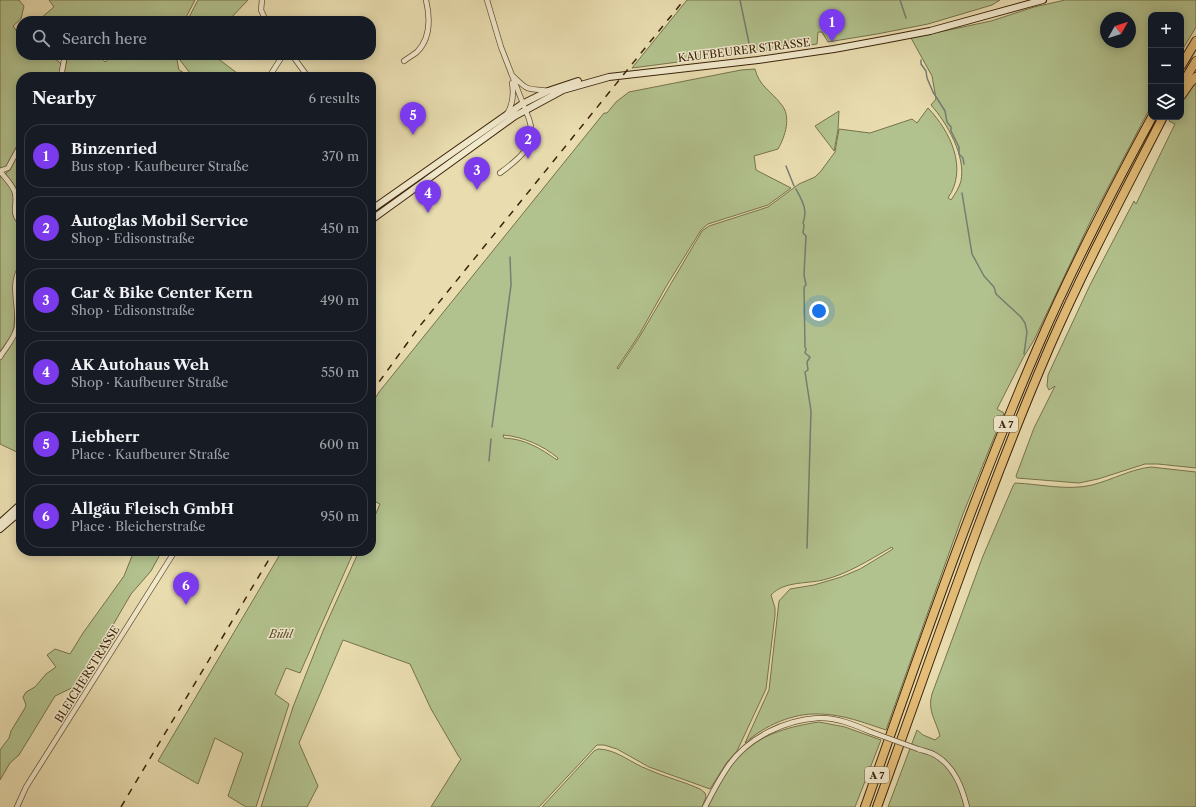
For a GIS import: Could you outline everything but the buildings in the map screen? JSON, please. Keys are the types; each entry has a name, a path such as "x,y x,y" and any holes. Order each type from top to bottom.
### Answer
{"highway":[{"path":"1184,61 1196,41"},
{"path":"1182,84 1196,61"},
{"path":"1184,91 1190,82 1196,77"},
{"name":"A 7","path":"865,807 970,514 1040,342 1090,237 1150,120"},
{"name":"A 7","path":"877,807 979,526 1050,346 1093,254 1161,120"}],"main road":[{"name":"KAUFBEURER STRASSE","path":"376,216 524,107 548,91 590,77 758,60 828,50 930,31 1043,0"},
{"name":"KAUFBEURER STRASSE","path":"376,206 506,115 563,90 609,76"},
{"path":"0,523 16,509"},
{"path":"0,530 16,516"}],"street":[{"path":"262,0 261,10 264,16"},
{"path":"404,61 418,51 426,38 430,21 426,0"},
{"path":"488,0 496,32 532,131 529,145 517,159 500,173"},
{"path":"62,72 64,60"},
{"path":"272,72 280,60"},
{"path":"296,60 304,72"},
{"path":"512,75 529,90 548,91"},
{"path":"506,115 513,98 512,75"},
{"path":"16,153 8,168 0,171 14,191 14,214 16,217"},
{"path":"16,280 14,289 16,302"},
{"path":"0,357 14,335 16,329"},
{"name":"BLEICHERSTRASSE","path":"17,807 26,787 172,556"},
{"path":"705,807 730,764 754,739 776,728 796,722 819,718 845,722 934,754 940,758 956,776 967,807"}],"green space":[{"path":"0,0 19,0 24,6 22,16 16,16 16,23 13,26 16,30 16,60 56,60 61,64 60,72 16,72 16,149 8,166 2,169 0,168"},
{"path":"49,0 195,0 187,16 43,16 54,7"},
{"path":"198,0 248,0 233,16 190,16"},
{"path":"687,0 1000,0 992,5 928,24 877,34 828,42 822,32 818,32 817,44 632,68"},
{"path":"1065,0 1196,0 1196,27 1184,47 1184,12 1148,12 1148,112 1092,218 1034,340 997,409 1004,413 963,514 886,730 845,717 828,714 809,714 780,721 761,731 745,743 769,690 779,601 790,589 814,585 841,577 860,569 893,549 892,547 841,574 823,580 782,587 771,595 775,608 775,615 766,689 737,751 727,762 710,789 649,767 617,749 604,745 597,745 539,807 431,807 461,759 431,709 410,664 343,640 299,743 318,786 307,807 261,807 293,707 323,631 357,556 376,556 376,513 380,504 376,502 376,397 604,113 607,113 616,102 629,92 741,70 755,69 759,80 781,104 787,120 785,133 778,149 754,156 756,170 791,188 768,205 708,224 701,230 667,285 639,335 617,368 618,369 640,336 702,231 709,226 768,207 799,184 815,177 835,152 839,129 870,133 912,119 917,123 928,108 944,128 950,139 957,163 957,175 954,187 948,198 951,200 961,181 961,161 949,130 931,105 936,99 932,76 911,38 991,21 1034,7","holes":["503,435 532,442 546,449 558,458 557,460 526,442 504,438"]},
{"path":"67,60 103,60 105,62 108,60 177,60 179,70 182,72 64,72"},
{"path":"180,60 220,60 236,72 189,72"},
{"path":"1196,80 1196,468 1145,464 1098,479 1079,483 1017,478 1016,476 1034,428 1055,386 1049,390 1047,386 1048,375 1090,285 1134,201 1136,204 1175,124 1170,120 1184,120 1184,96"},
{"path":"839,111 838,130 834,151 815,126"},
{"path":"16,157 16,190 6,175 6,173 10,170"},
{"path":"0,176 10,186 14,201 13,212 16,221 16,289 14,327 12,334 0,352"},
{"path":"16,336 16,452 0,444 0,360"},
{"path":"1151,467 1196,472 1196,807 888,807 917,730 923,735 935,740 940,736 931,711 932,694 983,556 1015,483 1083,487 1136,470"},
{"path":"132,556 159,556 151,571 131,594 78,685 55,696 19,755 10,763 0,780 0,750 9,738 11,731 25,708 26,705 23,697 26,692 35,687 46,674 56,667 47,655 55,649 70,654 83,633 124,576"},
{"name":"Bühl","path":"279,556 352,556 300,673 286,668 275,694 289,704 256,807 246,807 228,796 243,753 215,738 198,784 158,761"},
{"path":"819,722 845,727 881,740 855,807 708,807 727,771 737,758 751,745 779,731"},
{"path":"598,749 611,751 653,772 700,789 705,793 706,797 702,807 542,807 594,751"}],"waterway":[{"path":"740,0 749,43"},
{"path":"900,0 906,18"},
{"path":"921,60 921,64 926,71 927,78 933,92 945,111 947,122 951,127 951,131 959,147 959,154 963,158 964,164"},
{"path":"786,166 794,186"},
{"path":"796,189 805,209 803,223 803,233 806,236 804,275 806,285 804,287 805,353 810,357 807,362 808,370 805,372 811,411 807,548"},
{"path":"962,193 972,254 984,276 994,287 996,294 1021,317 1025,323 1027,332 1024,354"},
{"path":"492,427 511,285 510,257"},
{"path":"489,461 491,439"}],"railway":[{"path":"376,386 419,327 684,0"},
{"path":"121,807 271,556"}],"place":[{"name":"Binzenried","path":"832,42"},
{"name":"Liebherr","path":"413,135"},
{"name":"Autoglas Mobil Service","path":"528,159"},
{"name":"Car & Bike Center Kern","path":"477,190"},
{"name":"AK Autohaus Weh","path":"428,213"},
{"name":"Allgäu Fleisch GmbH","path":"186,605"}]}
